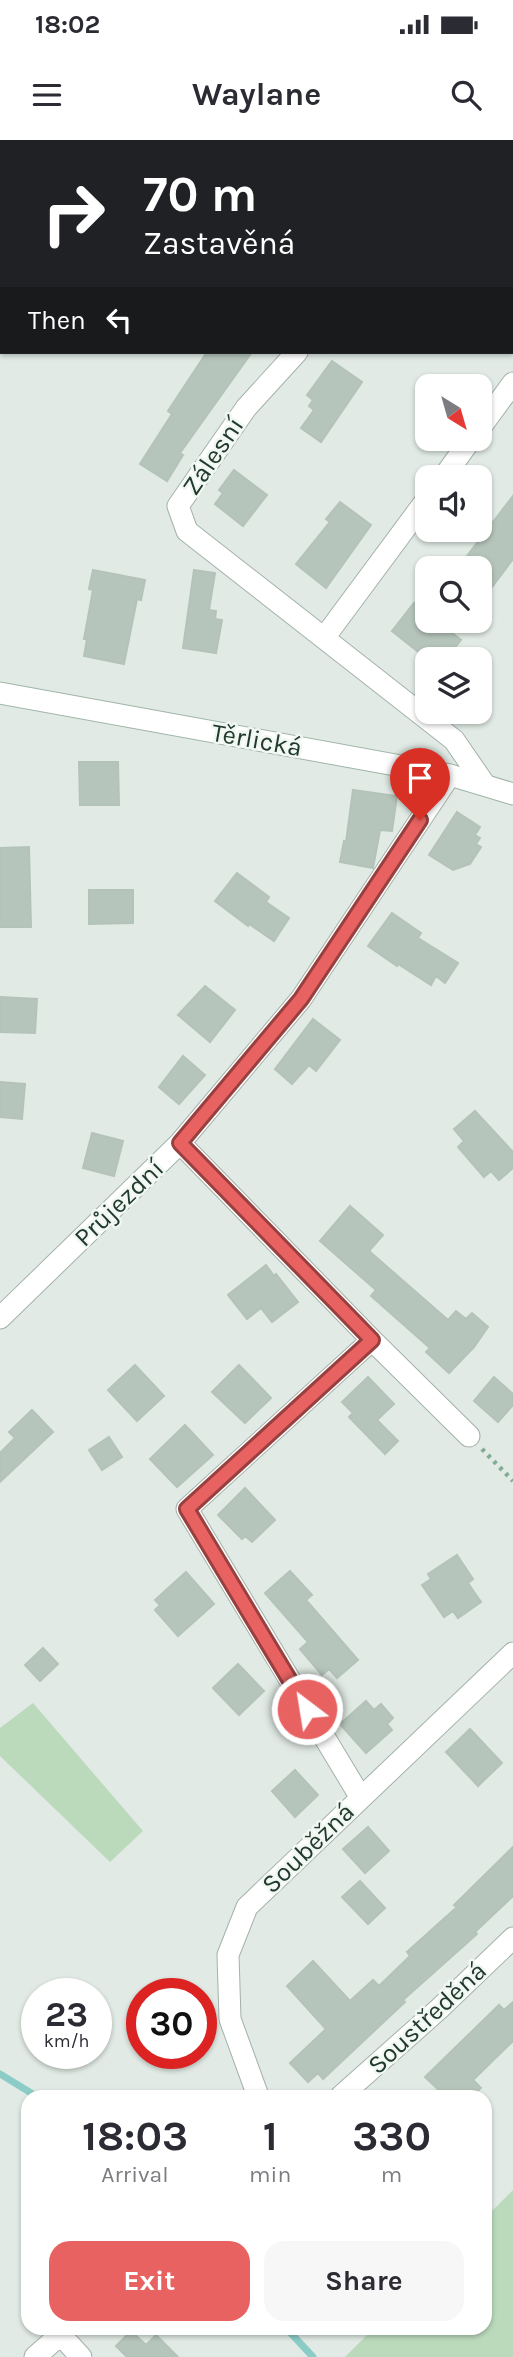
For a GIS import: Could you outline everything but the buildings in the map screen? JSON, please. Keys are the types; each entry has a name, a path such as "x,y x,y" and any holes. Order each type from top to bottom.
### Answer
{"street":[{"name":"Zálesní","path":"295,354 246,408 178,506 187,531 454,740 485,785"},
{"path":"492,412 513,383"},
{"path":"324,638 415,515"},
{"name":"Těrlická","path":"0,693 450,775 513,794"},
{"name":"Průjezdní","path":"0,1318 180,1143 301,999 450,775"},
{"path":"180,1143 469,1436"},
{"path":"361,1798 187,1509 372,1340"},
{"name":"Souběžná","path":"256,2090 230,2018 228,1955 247,1907 513,1653"},
{"name":"Soustředěná","path":"348,2090 513,1938"},
{"path":"35,2357 58,2335"},
{"path":"66,2335 81,2357"}],"path":[{"path":"469,1436 513,1481"}],"green space":[{"path":"33,1703 143,1831 110,1862 0,1756 0,1728"},
{"path":"513,2190 513,2357 345,2357 367,2335 492,2335 492,2211"}],"waterway":[{"path":"0,2074 26,2090"},
{"path":"293,2335 313,2357"}],"route":[{"path":"307,1709 187,1509 372,1340 180,1143 301,999 420,820"}]}
